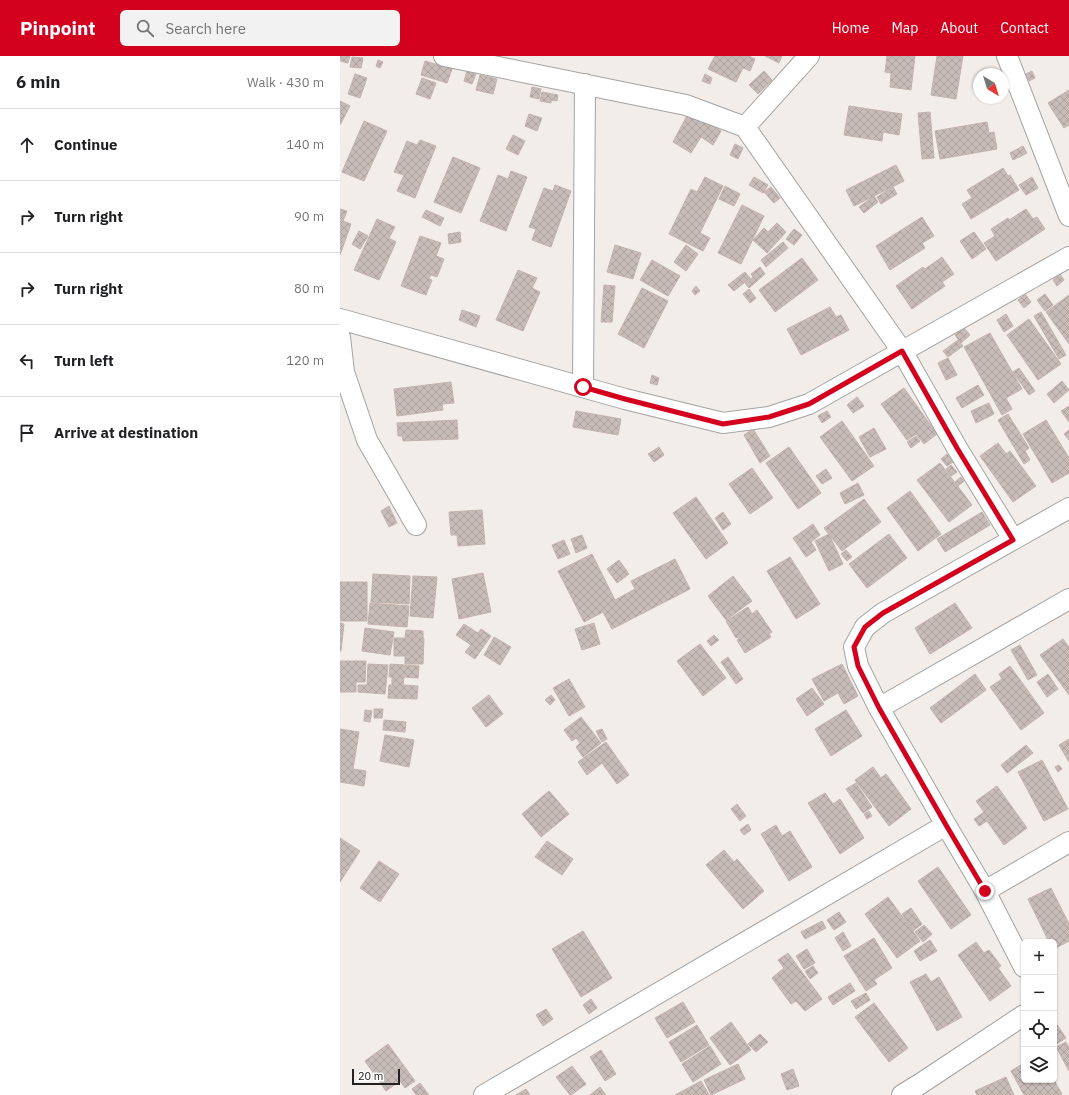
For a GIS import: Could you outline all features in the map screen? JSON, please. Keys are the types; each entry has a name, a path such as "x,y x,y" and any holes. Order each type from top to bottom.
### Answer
{"street":[{"path":"444,56 686,105 744,128 902,351 957,448 1013,540"},
{"path":"744,128 810,56"},
{"path":"1007,56 1069,216"},
{"path":"583,387 585,84"},
{"path":"340,319 625,399 723,424 769,417 809,404 1069,257"},
{"path":"340,337 344,372 367,440 416,525"},
{"path":"1021,961 985,891 879,708 858,666 854,647 865,627 883,613 1069,508"},
{"path":"879,708 1069,599"},
{"path":"484,1095 946,825"},
{"path":"985,891 1069,842"},
{"path":"902,1095 922,1090 1021,1017"}],"building":[{"path":"340,56 350,56 348,63 340,61"},
{"path":"715,56 749,56 755,59 750,71 743,68 736,82 708,69"},
{"path":"765,56 782,56 779,63"},
{"path":"887,56 915,56 911,90 890,87 891,73 885,72"},
{"path":"937,56 963,56 956,99 931,95"},
{"path":"352,57 363,58 361,68 350,67"},
{"path":"378,60 383,62 380,68 376,66"},
{"path":"425,61 452,69 447,83 421,75"},
{"path":"467,71 476,74 472,84 464,81"},
{"path":"764,71 772,80 758,94 749,85"},
{"path":"1032,71 1035,78 1029,81 1026,74"},
{"path":"355,74 367,78 360,98 348,94"},
{"path":"705,74 712,78 710,84 702,81"},
{"path":"480,75 497,79 493,94 476,90"},
{"path":"422,78 436,83 430,99 416,94"},
{"path":"532,87 541,89 539,99 530,97"},
{"path":"1069,90 1069,125 1064,128 1048,103"},
{"path":"542,92 558,95 557,101 551,100 551,103 540,101"},
{"path":"340,101 350,106 340,125"},
{"path":"849,106 902,114 899,135 883,132 882,141 844,135"},
{"path":"689,112 721,131 713,145 701,137 691,153 673,142"},
{"path":"930,112 934,158 922,159 918,113"},
{"path":"529,114 542,118 537,131 525,126"},
{"path":"364,121 387,131 364,181 342,172"},
{"path":"987,122 989,133 994,132 997,149 940,159 935,131"},
{"path":"513,135 525,141 518,155 506,149"},
{"path":"420,140 436,146 415,198 397,191 404,175 394,172 407,141 417,145"},
{"path":"735,144 743,148 738,159 730,155"},
{"path":"1023,146 1027,153 1013,160 1010,153"},
{"path":"453,157 480,168 461,213 434,202"},
{"path":"896,165 904,181 854,206 846,190"},
{"path":"1003,168 1008,176 1010,175 1019,190 971,219 962,204 972,198 967,190"},
{"path":"511,171 527,177 506,231 480,221 498,175 508,179"},
{"path":"705,177 723,186 700,233 710,238 703,251 669,234 691,189 697,192"},
{"path":"754,177 768,185 763,193 749,185"},
{"path":"1032,177 1038,188 1026,195 1019,185"},
{"path":"555,185 571,191 551,247 532,240 536,229 529,227 544,188 553,191"},
{"path":"725,186 740,194 734,206 719,199"},
{"path":"771,187 780,198 774,203 764,192"},
{"path":"893,187 897,194 881,204 877,197"},
{"path":"874,196 878,202 864,213 859,207"},
{"path":"742,205 764,216 741,264 718,253"},
{"path":"340,209 347,211 343,221 351,224 340,255"},
{"path":"1026,209 1033,219 1037,217 1045,229 996,261 984,243 995,236 991,229"},
{"path":"426,210 444,218 440,226 422,217"},
{"path":"922,217 934,236 922,243 925,248 890,270 876,246"},
{"path":"377,219 395,227 389,238 396,242 379,280 354,270"},
{"path":"777,223 786,232 767,253 753,240 764,228 768,232"},
{"path":"794,229 802,235 794,245 786,239"},
{"path":"359,231 368,236 360,249 352,244"},
{"path":"460,232 461,242 449,244 448,234"},
{"path":"974,232 986,249 972,259 960,241"},
{"path":"420,236 441,243 436,256 444,259 437,277 431,275 429,279 432,280 426,295 401,286"},
{"path":"783,242 788,248 766,267 761,260"},
{"path":"615,245 641,253 633,279 607,272"},
{"path":"686,245 698,254 686,271 674,262"},
{"path":"942,257 954,274 942,282 945,286 912,309 896,286 923,267 925,269"},
{"path":"802,258 818,280 775,312 759,290"},
{"path":"652,260 680,276 668,296 640,280"},
{"path":"760,267 765,274 749,288 745,283 753,277 751,274"},
{"path":"518,270 537,278 532,288 540,292 523,331 496,320"},
{"path":"745,272 750,278 734,291 728,285"},
{"path":"1060,274 1064,280 1057,286 1053,280"},
{"path":"604,285 615,286 612,322 601,322"},
{"path":"696,286 700,291 695,295 692,291"},
{"path":"642,288 668,301 644,348 618,334"},
{"path":"749,289 756,298 750,303 743,294"},
{"path":"1025,294 1031,302 1024,308 1018,300"},
{"path":"1045,294 1053,305 1045,311 1037,300"},
{"path":"1069,295 1069,344 1046,312"},
{"path":"830,307 836,317 841,315 849,330 801,355 787,329"},
{"path":"462,310 480,316 476,327 459,320"},
{"path":"1041,312 1066,355 1059,359 1034,316"},
{"path":"1006,314 1013,326 1004,332 997,320"},
{"path":"1029,319 1061,364 1038,380 1007,335"},
{"path":"964,328 970,335 961,343 955,335"},
{"path":"990,333 1022,389 1006,398 1012,409 1002,415 964,347"},
{"path":"958,340 963,346 948,357 943,351"},
{"path":"948,358 957,375 946,380 938,363"},
{"path":"1019,368 1035,391 1029,395 1013,372"},
{"path":"652,375 659,378 657,385 650,383"},
{"path":"1062,381 1069,390 1054,403 1047,394"},
{"path":"451,382 454,403 442,404 443,410 397,416 394,389"},
{"path":"978,385 984,395 962,408 956,398"},
{"path":"904,388 937,434 924,444 916,434 907,440 881,404"},
{"path":"857,397 864,406 853,413 847,405"},
{"path":"989,403 994,414 976,423 971,411"},
{"path":"1069,406 1069,422 1061,411"},
{"path":"576,411 621,419 618,435 573,427"},
{"path":"827,411 831,417 822,423 818,416"},
{"path":"1008,414 1029,448 1025,451 1030,460 1024,464 998,420"},
{"path":"457,420 458,439 403,441 402,436 398,436 397,423"},
{"path":"1046,420 1069,458 1069,473 1052,483 1023,434"},
{"path":"842,421 874,466 852,481 820,437"},
{"path":"874,428 886,449 870,457 859,437"},
{"path":"753,429 770,456 760,463 744,435"},
{"path":"1069,430 1069,440 1064,434"},
{"path":"916,436 920,441 911,448 907,442"},
{"path":"998,443 1006,454 1010,451 1036,486 1013,502 980,456"},
{"path":"659,447 664,455 654,462 648,454"},
{"path":"789,447 821,493 798,509 766,463"},
{"path":"947,454 953,462 947,466 941,459"},
{"path":"940,463 972,505 949,522 917,480"},
{"path":"951,465 957,472 951,476 946,469"},
{"path":"752,468 773,498 750,514 729,484"},
{"path":"826,469 832,478 822,484 816,476"},
{"path":"961,477 964,481 958,486 955,482"},
{"path":"858,483 864,495 845,504 840,493"},
{"path":"910,491 941,534 918,551 887,508"},
{"path":"696,497 728,543 706,559 673,513"},
{"path":"864,499 881,522 842,551 824,528"},
{"path":"389,506 397,523 389,527 381,511"},
{"path":"482,510 485,544 458,546 457,535 451,535 449,512"},
{"path":"723,512 731,524 723,530 715,518"},
{"path":"982,512 990,525 945,552 937,539"},
{"path":"813,524 820,535 811,542 816,550 806,557 793,538"},
{"path":"829,534 843,564 829,571 815,541"},
{"path":"889,534 907,558 867,588 849,564"},
{"path":"582,535 587,548 576,553 571,539"},
{"path":"564,540 570,554 558,559 552,545"},
{"path":"846,550 852,557 847,561 841,554"},
{"path":"592,554 615,600 635,589 631,581 675,559 690,589 612,629 603,612 584,622 558,571"},
{"path":"790,557 820,604 796,619 767,571"},
{"path":"619,560 629,574 617,583 607,569"},
{"path":"483,573 491,612 459,619 452,579"},
{"path":"373,574 410,576 409,604 371,602"},
{"path":"413,576 437,577 433,618 410,616"},
{"path":"733,576 752,601 726,620 708,596"},
{"path":"340,582 367,582 367,621 340,621"},
{"path":"370,603 409,606 407,627 368,624"},
{"path":"955,603 972,628 930,654 915,628"},
{"path":"748,607 752,614 757,610 772,632 769,634 771,637 745,653 737,640 739,638 736,638 726,621"},
{"path":"340,623 344,624 341,651 340,651"},
{"path":"594,623 600,644 582,650 575,629"},
{"path":"464,624 478,633 481,629 491,636 475,659 465,652 471,645 456,635"},
{"path":"365,628 394,632 390,655 362,651"},
{"path":"406,630 423,631 423,638 405,637"},
{"path":"714,635 719,640 711,646 707,641"},
{"path":"494,637 511,647 500,665 484,655"},
{"path":"394,638 424,638 423,664 405,664 405,656 394,656"},
{"path":"1063,639 1069,647 1069,695 1040,655"},
{"path":"700,644 726,678 703,696 677,661"},
{"path":"1020,645 1037,675 1028,680 1011,650"},
{"path":"728,657 743,679 736,684 721,662"},
{"path":"340,661 366,661 365,682 356,682 356,692 340,692"},
{"path":"368,664 388,665 385,694 358,692 358,685 367,685"},
{"path":"390,664 419,666 418,678 404,677 403,685 418,686 417,699 388,698 389,685 392,685 392,677 389,677"},
{"path":"842,664 858,696 844,704 838,693 824,701 812,679"},
{"path":"1010,666 1044,713 1021,730 990,687 1002,679 999,674"},
{"path":"975,674 986,690 941,723 930,708"},
{"path":"1048,674 1058,689 1047,697 1037,682"},
{"path":"569,679 585,707 569,716 553,688"},
{"path":"812,688 824,704 807,716 796,699"},
{"path":"489,695 503,714 486,727 472,708"},
{"path":"551,695 555,700 550,705 545,700"},
{"path":"374,709 383,709 382,718 374,718"},
{"path":"365,710 372,711 370,722 364,721"},
{"path":"846,710 862,736 831,756 815,729"},
{"path":"581,717 601,743 583,757 576,747 580,743 576,738 572,741 564,730"},
{"path":"384,720 406,722 405,732 383,730"},
{"path":"340,729 359,732 353,769 366,771 364,786 340,782"},
{"path":"602,729 607,739 602,742 596,731"},
{"path":"385,735 414,740 409,767 380,761"},
{"path":"1069,739 1069,762 1059,745"},
{"path":"606,742 629,775 617,784 602,763 587,775 578,762"},
{"path":"1026,745 1033,753 1007,773 1001,765"},
{"path":"1042,760 1068,809 1044,821 1018,772"},
{"path":"1059,765 1062,769 1058,772 1055,767"},
{"path":"873,767 881,778 886,774 911,809 889,826 855,780"},
{"path":"856,783 872,807 863,813 846,789"},
{"path":"997,786 1027,828 1004,845 987,821 979,826 974,819 984,812 976,801"},
{"path":"549,791 569,814 541,837 522,814"},
{"path":"825,793 833,804 840,799 864,838 840,854 808,803"},
{"path":"737,804 746,816 740,821 731,809"},
{"path":"869,811 872,816 867,819 864,814"},
{"path":"748,824 751,830 744,835 740,830"},
{"path":"776,825 782,836 790,831 812,867 789,881 761,834"},
{"path":"340,838 360,851 340,882"},
{"path":"547,841 573,859 562,875 535,857"},
{"path":"724,850 734,862 737,859 764,891 743,909 706,865"},
{"path":"379,861 399,874 380,902 360,888"},
{"path":"938,867 971,915 951,929 918,881"},
{"path":"1051,888 1069,924 1069,941 1057,947 1057,939 1048,939 1028,899"},
{"path":"888,897 920,941 897,958 865,914"},
{"path":"911,908 922,924 913,931 902,914"},
{"path":"839,912 846,922 834,930 827,920"},
{"path":"822,921 826,928 805,939 801,932"},
{"path":"924,925 932,934 923,942 915,932"},
{"path":"583,931 612,978 581,997 552,949"},
{"path":"843,932 851,946 843,951 835,938"},
{"path":"874,938 892,968 874,980 877,984 866,991 844,956"},
{"path":"930,940 937,951 920,961 914,951"},
{"path":"976,942 984,953 989,950 1001,966 998,968 1011,986 990,1001 958,955"},
{"path":"807,949 815,963 804,969 796,956"},
{"path":"788,953 822,999 805,1011 796,1001 791,1004 772,978 784,968 778,960"},
{"path":"813,966 818,973 810,979 805,971"},
{"path":"926,974 931,982 939,977 962,1017 937,1031 910,982"},
{"path":"850,983 855,991 833,1005 828,997"},
{"path":"866,993 870,1000 856,1009 851,1001"},
{"path":"591,999 597,1008 589,1014 583,1005"},
{"path":"683,1002 695,1022 667,1038 655,1018"},
{"path":"874,1003 908,1048 889,1062 855,1017"},
{"path":"546,1009 553,1019 543,1026 536,1015"},
{"path":"731,1022 751,1050 730,1065 710,1038"},
{"path":"1057,1024 1066,1038 1057,1044"},
{"path":"697,1025 709,1045 681,1062 669,1042"},
{"path":"760,1034 768,1042 756,1052 748,1044"},
{"path":"1066,1042 1069,1048 1069,1071 1057,1049 1057,1046"},
{"path":"388,1044 415,1081 405,1088 400,1081 386,1091 365,1061"},
{"path":"710,1046 721,1064 693,1082 682,1064"},
{"path":"601,1050 616,1074 605,1081 590,1057"},
{"path":"738,1064 745,1079 711,1095 704,1080"},
{"path":"1021,1065 1021,1083 1056,1083 1062,1094 1024,1095 1011,1071"},
{"path":"572,1066 586,1084 570,1095 556,1077"},
{"path":"793,1069 799,1086 787,1090 781,1074"},
{"path":"1006,1077 1014,1095 977,1095 975,1091"},
{"path":"701,1081 709,1095 675,1095"},
{"path":"420,1083 429,1095 416,1095 412,1089"},
{"path":"600,1087 606,1095 590,1095"},
{"path":"526,1089 530,1095 516,1095"}],"route":[{"path":"583,387 723,424 769,417 809,404 902,351 957,448 1013,540 883,613 865,627 854,647 858,666 879,708 985,891"}]}
